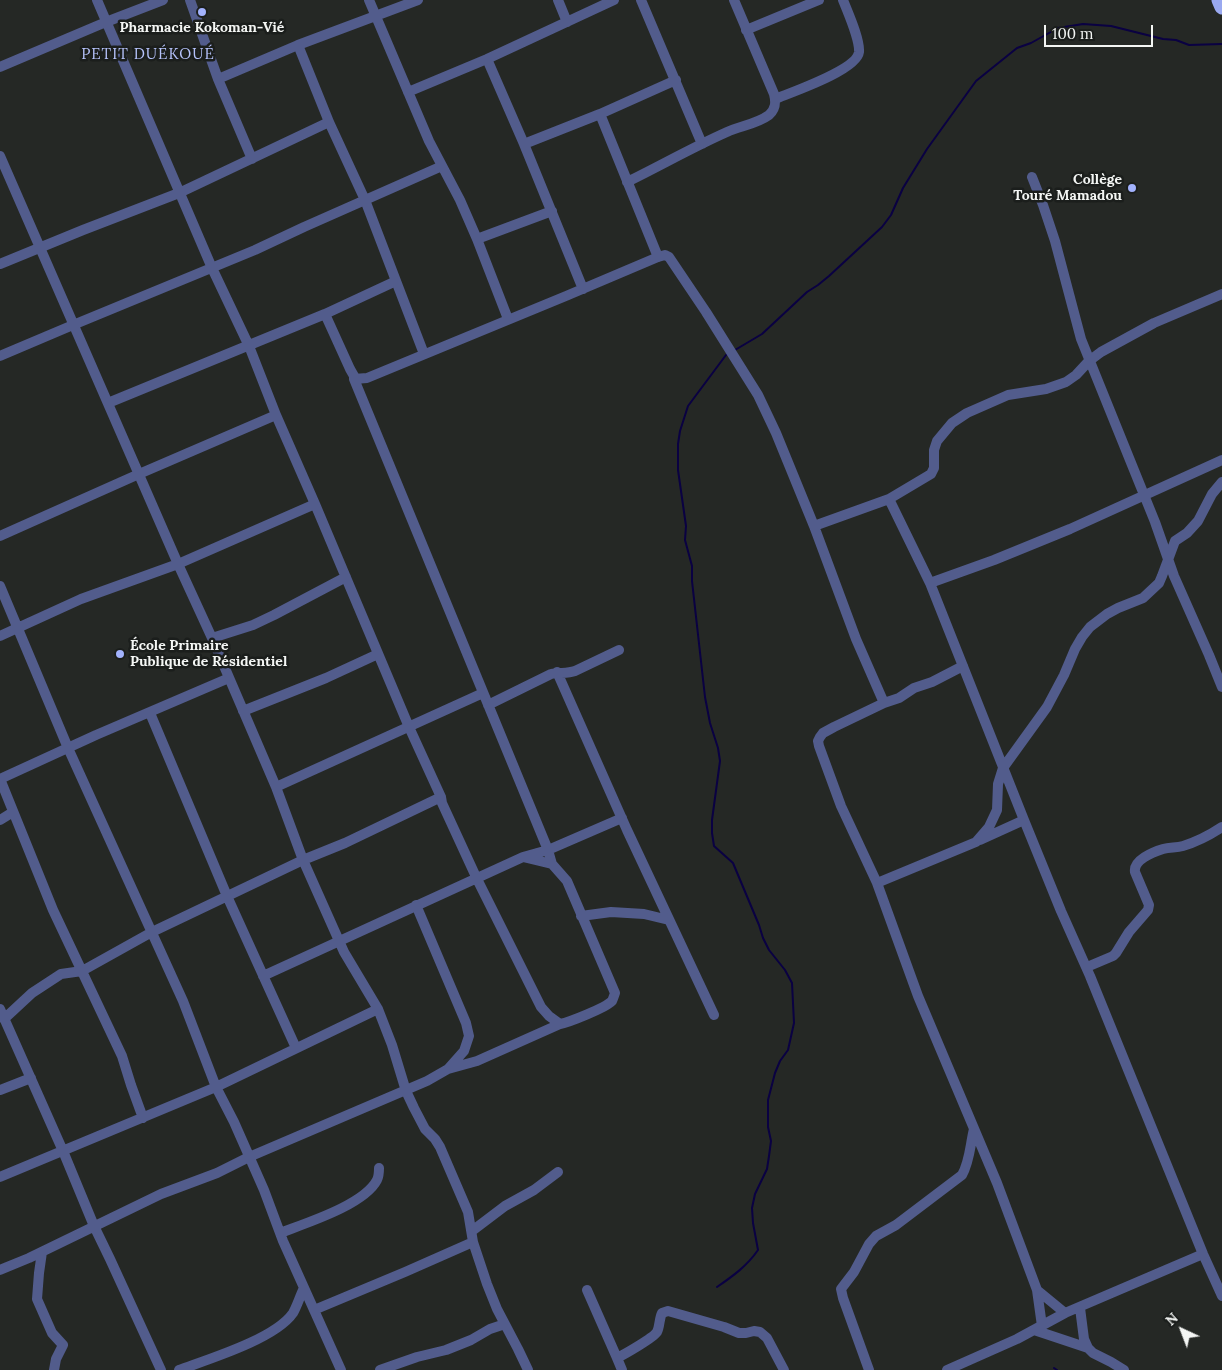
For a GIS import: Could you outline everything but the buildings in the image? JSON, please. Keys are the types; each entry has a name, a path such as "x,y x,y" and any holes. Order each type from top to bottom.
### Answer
{"highway":[{"path":"1219,0 1222,7"}],"street":[{"path":"97,0 179,193 249,346 276,415 442,803 477,879 541,1007 560,1024"},
{"path":"0,68 106,22 163,0"},
{"path":"190,0 218,79 252,159"},
{"path":"369,0 429,141 460,200 508,319"},
{"path":"218,79 298,45 418,0"},
{"path":"558,0 567,22"},
{"path":"408,92 487,59 614,0"},
{"path":"641,0 702,144"},
{"path":"627,182 728,131 760,120 775,107 775,99 734,0"},
{"path":"746,30 819,0"},
{"path":"775,99 839,72 857,58 859,55 858,44 843,0"},
{"path":"298,45 329,122 365,200 424,354"},
{"path":"487,59 583,289"},
{"path":"524,144 600,114 676,80"},
{"path":"600,114 658,257"},
{"path":"0,264 179,193 329,122"},
{"path":"0,156 2,169 40,248 212,638 276,787 303,860 351,964 378,1009 392,1045 406,1091 420,1120 440,1147 468,1212 473,1242 487,1284 497,1309 528,1370"},
{"path":"0,356 212,268 442,166"},
{"path":"1032,177 1055,241 1072,311 1089,361 1144,495 1174,576 1222,687"},
{"path":"476,239 552,211"},
{"path":"354,379 367,378 658,257 665,255 671,258 758,395 776,433 814,526 856,638 884,703"},
{"path":"108,403 325,314 396,281"},
{"path":"814,526 889,499 931,474 934,468 934,450 937,441 952,423 967,412 1008,394 1046,389 1066,382 1101,352 1154,323 1222,294"},
{"path":"0,1270 21,1262 161,1194 217,1173 249,1156 406,1091 448,1069 477,1061 560,1024 576,1019 612,1001 615,993 567,881 552,864 548,850 354,376 325,314"},
{"path":"0,536 276,415"},
{"path":"930,583 994,560 1070,529 1222,460"},
{"path":"976,842 989,827 996,810 998,784 1003,768 1047,707 1082,636 1107,614 1139,600 1159,583 1175,541 1187,533 1198,521 1212,494 1222,482"},
{"path":"889,499 930,583 1061,911 1087,967 1203,1254 1222,1296"},
{"path":"0,636 81,599 178,564 315,504"},
{"path":"212,638 266,619 346,577"},
{"path":"0,586 68,748 183,1001 216,1087 234,1122 264,1190 283,1241 341,1370"},
{"path":"488,705 531,683 558,672 568,674 575,672 618,650"},
{"path":"243,711 326,678 378,654"},
{"path":"963,666 827,731 818,741 841,806 877,883 918,996 997,1183 1037,1290 1038,1328"},
{"path":"558,672 622,818 714,1015"},
{"path":"143,1118 130,1085 122,1056 53,910 0,779 229,678"},
{"path":"276,787 483,693"},
{"path":"150,712 227,896 296,1048"},
{"path":"4,1019 32,992 61,974 82,971 152,932 441,797"},
{"path":"0,820 12,812"},
{"path":"263,976 523,857 548,850 622,818"},
{"path":"877,883 1024,820"},
{"path":"1087,967 1114,955 1129,932 1148,910 1149,905 1135,872 1134,867 1136,863 1158,851 1182,846 1222,827"},
{"path":"523,857 552,864"},
{"path":"416,905 466,1023 469,1036 464,1051 448,1069"},
{"path":"582,916 610,912 644,914 669,920"},
{"path":"0,1009 94,1226 161,1370"},
{"path":"0,1177 216,1087 378,1009"},
{"path":"0,1090 31,1078"},
{"path":"869,1370 841,1289 876,1236 896,1225 962,1175 967,1166 974,1129"},
{"path":"280,1233 330,1213 358,1198 373,1186 379,1168"},
{"path":"472,1231 505,1206 534,1190 558,1172"},
{"path":"314,1310 473,1242"},
{"path":"42,1252 38,1274 37,1299 52,1332 63,1345 56,1359 54,1370"},
{"path":"947,1370 1017,1339 1065,1314 1203,1254"},
{"path":"179,1370 230,1351 272,1332 287,1320 293,1312 304,1288"},
{"path":"588,1290 622,1370"},
{"path":"1037,1290 1065,1314"},
{"path":"1080,1308 1084,1339 1088,1348 1093,1353 1124,1370"},
{"path":"617,1358 652,1337 657,1331 662,1313 668,1311 739,1333 760,1332 767,1338 784,1370"},
{"path":"380,1370 417,1357 446,1350 505,1324"},
{"path":"1038,1328 1088,1348"}],"waterway":[{"path":"735,350 762,334 882,227 891,215 903,188 927,149 976,81 1017,48 1031,43 1058,28 1083,24 1111,26 1163,39 1176,40 1189,45 1222,44"},
{"path":"717,1287 744,1266 758,1250 752,1208 755,1194 767,1169 769,1156 771,1141 768,1127 768,1100 775,1073 780,1061 788,1050 794,1023 792,983 785,970 769,950 733,863 714,846 712,833 720,761 705,697 692,566 685,540 686,526 678,470 678,444 688,406 729,353"}],"place":[{"name":"Pharmacie Kokoman-Vié","path":"202,12"},
{"name":"Collège Touré Mamadou","path":"1132,188"},
{"name":"École Primaire Publique de Résidentiel","path":"120,654"}],"district":[{"name":"PETIT DUÉKOUÉ","path":"148,55"}]}
